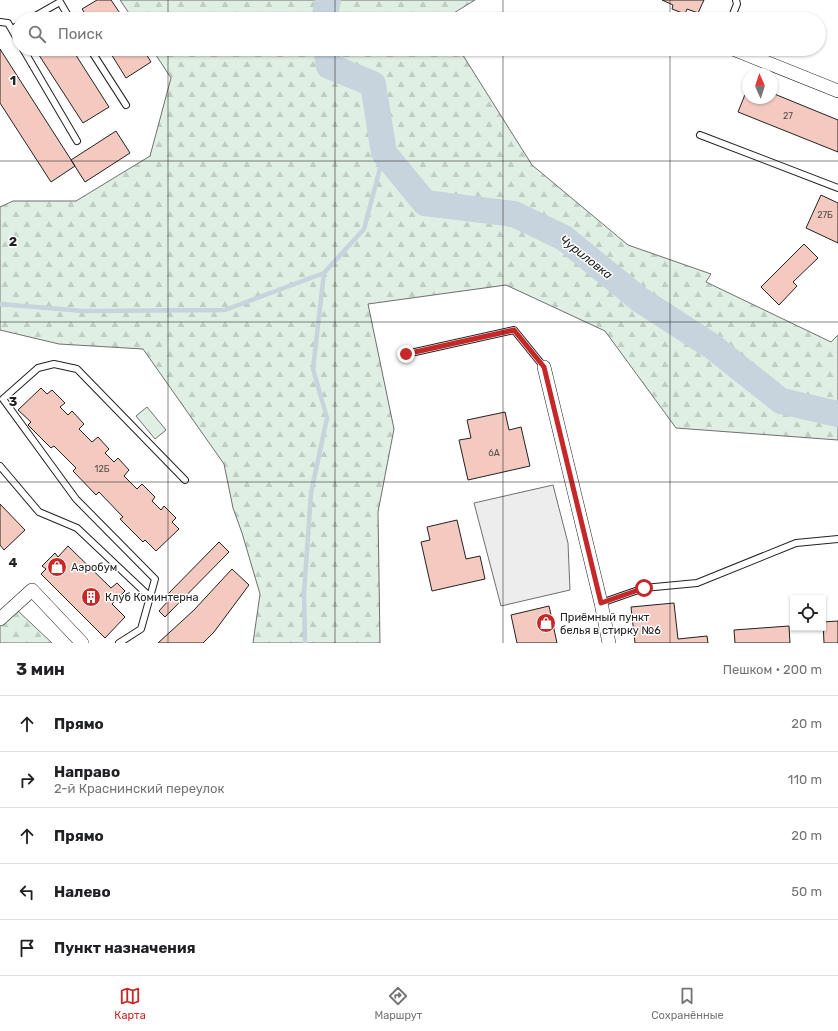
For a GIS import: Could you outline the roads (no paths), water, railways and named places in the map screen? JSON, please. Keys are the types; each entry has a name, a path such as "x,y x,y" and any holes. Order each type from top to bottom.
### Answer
{"street":[{"path":"750,56 838,91"},
{"path":"544,367 601,603 609,643"},
{"path":"0,619 32,590 82,643"}],"lane":[{"path":"734,12 737,4 736,0"},
{"path":"42,12 60,2 66,12"},
{"path":"0,22 8,23 12,29"},
{"path":"27,56 77,141"},
{"path":"94,56 126,105"},
{"path":"700,135 838,188"},
{"path":"406,354 514,330 544,367"},
{"path":"120,643 141,629 155,579 76,499 3,399 38,368 54,364 77,369 185,480"},
{"path":"0,466 38,512 78,528 150,597"},
{"path":"601,603 644,588 697,583 796,543 838,539"}],"waterway":[{"name":"Чуриловка","path":"325,12 328,0"},
{"name":"Чуриловка","path":"327,56 329,66 373,84 384,153 425,203 514,214 564,238 639,299 713,347 781,401 838,414"},
{"path":"0,304 83,311 225,310 324,273 364,229 384,153"},
{"path":"305,643 304,593 311,493 327,418 313,369 324,273"}],"place":[{"name":"Аэробум","path":"57,567"},
{"name":"Клуб Коминтерна","path":"91,597"},
{"name":"Приёмный пункт белья в стирку №6","path":"546,623"}]}
